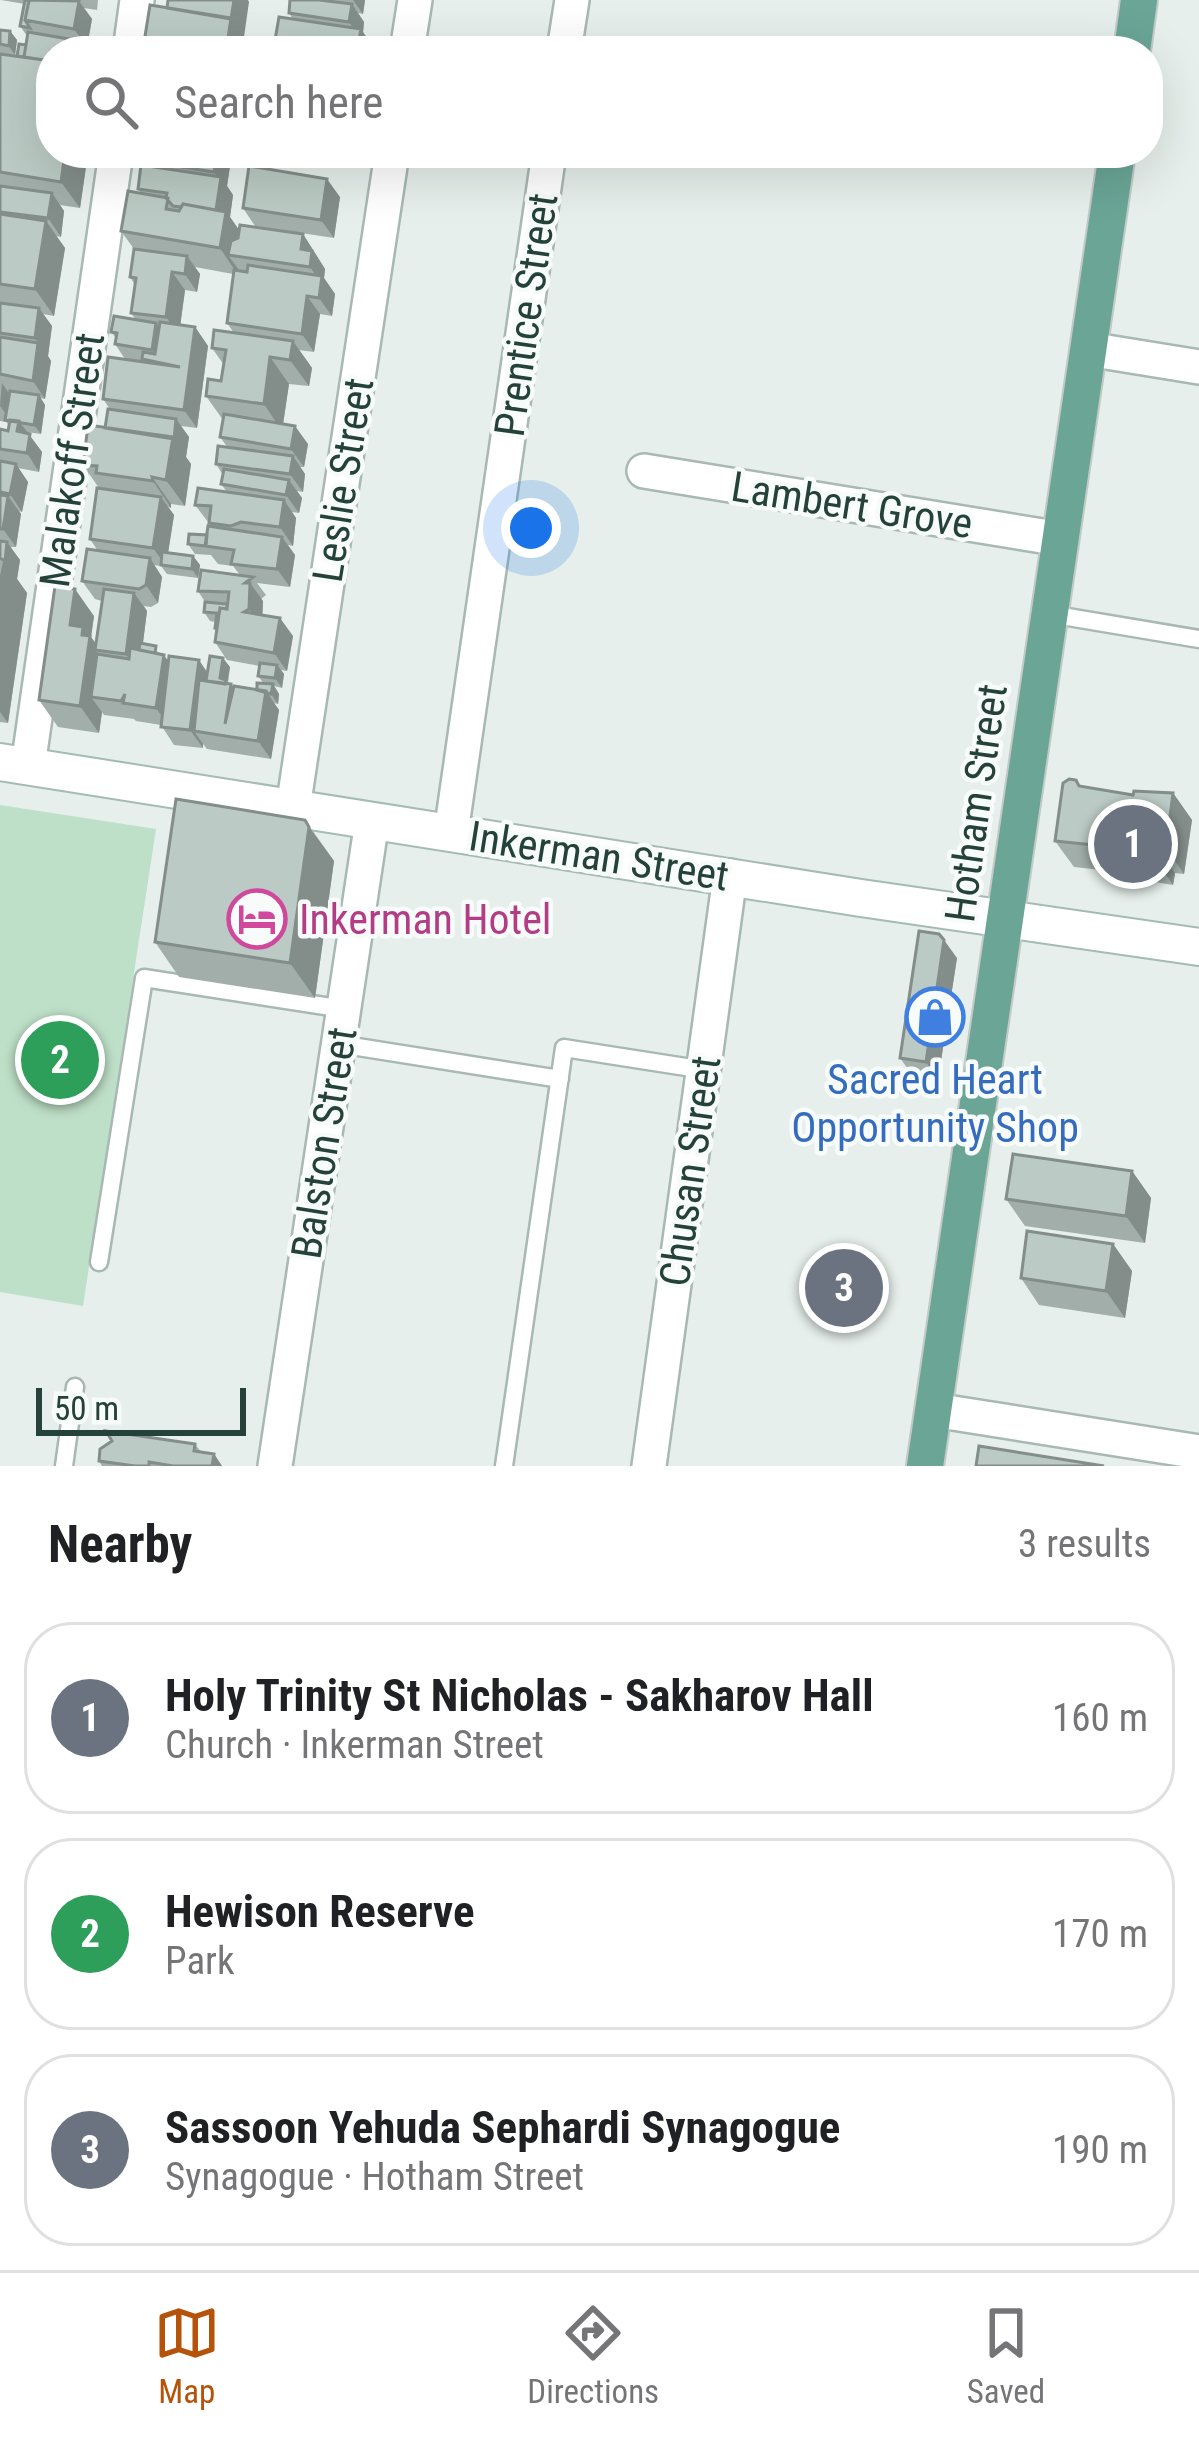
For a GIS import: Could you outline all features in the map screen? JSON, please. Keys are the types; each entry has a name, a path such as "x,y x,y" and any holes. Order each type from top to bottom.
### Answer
{"main road":[{"path":"1134,36 1139,0"},
{"name":"Hotham Street","path":"926,1466 1115,168"}],"street":[{"path":"132,36 137,0"},
{"path":"409,36 415,0"},
{"path":"566,36 572,0"},
{"name":"Malakoff Street","path":"14,764 113,168"},
{"name":"Leslie Street","path":"293,808 390,168"},
{"name":"Prentice Street","path":"451,833 547,168"},
{"path":"1088,349 1199,367"},
{"name":"Lambert Grove","path":"644,471 1060,538"},
{"name":"Inkerman Street","path":"14,764 1199,947"},
{"name":"Balston Street","path":"275,1466 372,820"},
{"name":"Chusan Street","path":"649,1466 730,876"},
{"path":"934,1410 1199,1452"}],"lane":[{"path":"1049,614 1199,639"},
{"path":"99,1262 144,978 344,1009"},
{"path":"339,1043 560,1078"},
{"path":"504,1466 564,1048 705,1070"},
{"path":"64,1466 76,1387"}],"green space":[{"path":"0,805 156,829 83,1306 0,1292"}],"building":[{"path":"25,0 29,1 25,20 30,28 20,26"},
{"path":"29,0 79,1 74,29 25,20"},
{"path":"168,0 234,0 231,19 167,8"},
{"path":"290,0 352,4 349,22 289,13"},
{"path":"150,5 231,18 228,36 145,36"},
{"path":"279,17 361,29 360,36 276,36"},
{"path":"0,30 10,31 9,46 0,44"},
{"path":"28,32 51,36 36,36 36,59 24,57"},
{"path":"0,54 36,59 36,168 63,168 61,182 0,172"},
{"path":"141,168 221,177 216,210 173,206 167,193 138,189"},
{"path":"249,168 327,179 321,220 243,208"},
{"path":"0,186 52,193 48,218 0,212"},
{"path":"128,191 168,198 166,209 179,211 183,204 226,212 220,248 121,231"},
{"path":"0,214 46,221 35,289 0,284"},
{"path":"240,225 303,234 301,249 312,251 310,267 228,255"},
{"path":"134,249 187,256 185,274 172,272 166,317 131,313"},
{"path":"248,265 322,276 319,298 307,296 302,334 227,323 234,270 247,272"},
{"path":"0,303 39,308 35,338 0,333"},
{"path":"114,316 156,323 152,350 115,344"},
{"path":"160,322 195,327 184,410 103,399 108,357 180,367 142,359 143,352 155,354"},
{"path":"214,330 293,341 290,360 270,357 264,404 206,396 208,379 221,381 226,350 212,348"},
{"path":"0,337 38,343 33,381 0,374"},
{"path":"10,391 39,395 34,425 5,420"},
{"path":"108,409 176,419 174,439 105,428"},
{"path":"224,414 295,426 291,449 220,437"},
{"path":"10,420 19,421 17,431 30,434 27,453 0,449 0,429 8,431"},
{"path":"88,425 173,437 166,480 96,473 97,466 83,465"},
{"path":"218,446 293,456 290,474 216,464"},
{"path":"0,461 16,464 10,494 0,492"},
{"path":"224,469 289,480 286,495 221,484"},
{"path":"97,488 161,497 153,548 90,539"},
{"path":"198,488 284,500 280,527 209,523 211,506 195,505"},
{"path":"0,495 8,496 3,529 0,529"},
{"path":"208,526 282,537 277,569 231,564 234,550 205,546"},
{"path":"189,534 207,535 206,546 188,544"},
{"path":"0,541 7,542 5,561 0,558"},
{"path":"87,549 150,558 146,585 139,589 82,581"},
{"path":"162,552 193,556 192,569 161,565"},
{"path":"201,570 253,577 245,583 250,583 249,609 244,612 280,618 274,653 215,642 220,608 227,609 229,592 198,591"},
{"path":"55,586 75,589 70,625 83,627 82,635 90,636 80,706 39,700"},
{"path":"104,589 134,593 126,654 95,650"},
{"path":"205,602 227,604 227,609 220,608 217,628 217,613 204,612"},
{"path":"140,643 156,646 155,653 139,650"},
{"path":"130,648 164,655 156,708 123,703 125,694 121,701 91,697 97,654 129,659"},
{"path":"169,656 199,660 190,730 161,727"},
{"path":"210,656 223,658 220,678 225,684 206,681"},
{"path":"260,663 277,665 275,678 258,676"},
{"path":"199,680 231,684 225,724 234,686 266,691 258,741 194,731"},
{"path":"257,683 273,684 271,694 257,690"},
{"path":"1069,779 1079,786 1133,795 1134,791 1173,793 1166,848 1156,846 1155,858 1124,853 1124,848 1055,841 1063,783"},
{"name":"Inkerman Hotel","path":"176,799 305,820 309,827 290,963 155,942"},
{"path":"919,931 939,934 944,940 926,1062 900,1058"},
{"path":"1013,1154 1132,1171 1126,1216 1006,1199"},
{"path":"1027,1231 1113,1244 1106,1291 1021,1278"},
{"path":"106,1431 195,1444 194,1451 214,1454 212,1466 99,1461 100,1449 112,1441"},
{"path":"979,1446 1104,1466 976,1466"}],"place":[{"name":"Holy Trinity St Nicholas - Sakharov Hall","path":"1133,844"},
{"name":"Inkerman Hotel","path":"257,919"},
{"name":"Sacred Heart Opportunity Shop","path":"935,1017"},
{"name":"Hewison Reserve","path":"60,1060"},
{"name":"Sassoon Yehuda Sephardi Synagogue","path":"844,1288"}]}
